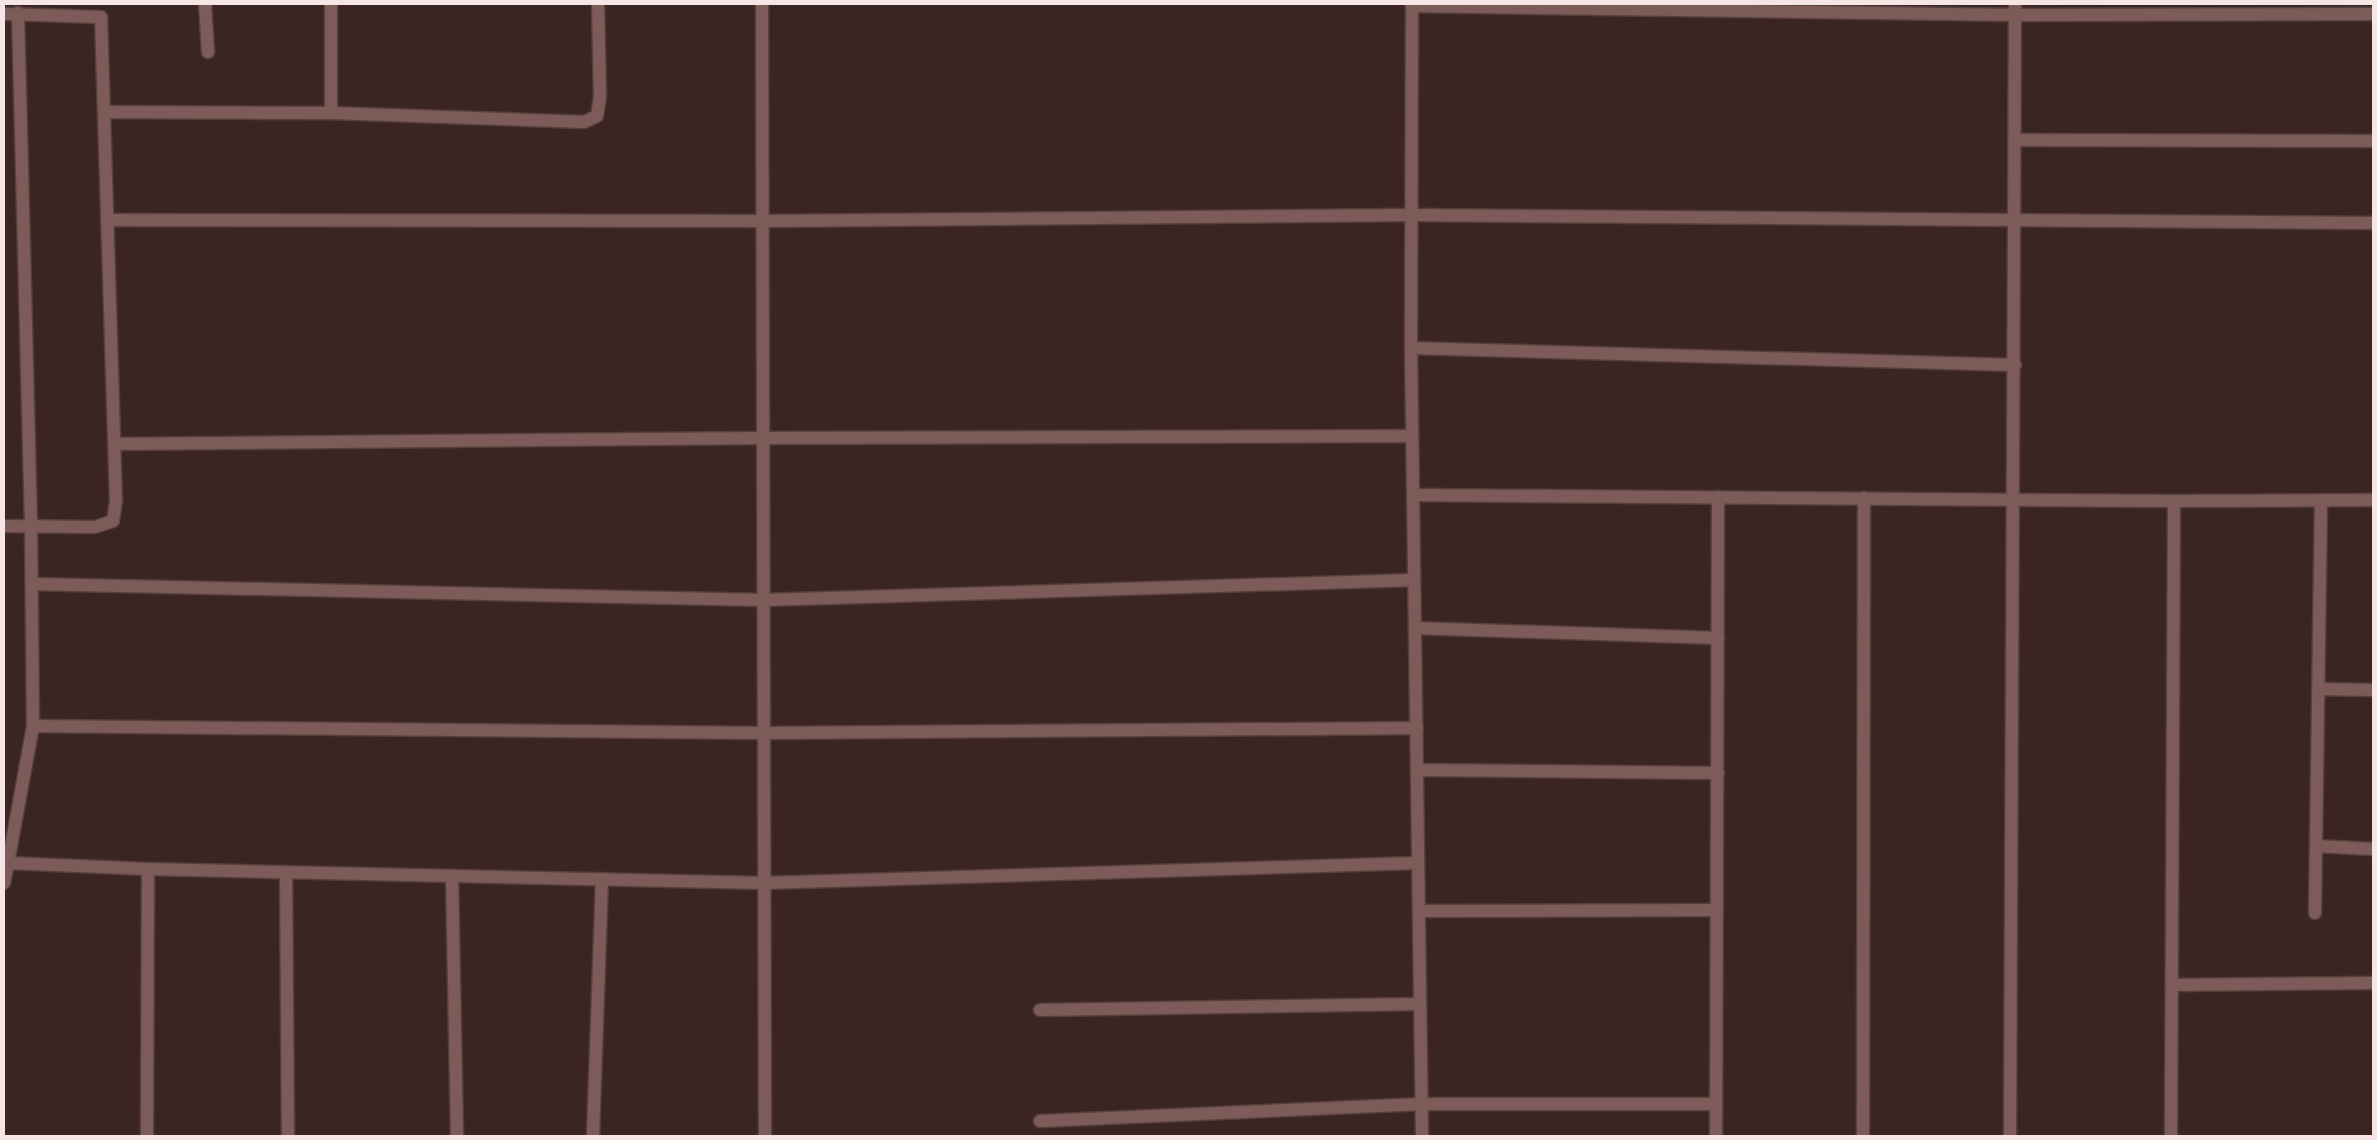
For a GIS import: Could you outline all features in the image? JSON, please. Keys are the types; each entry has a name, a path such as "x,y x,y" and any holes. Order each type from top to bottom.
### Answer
{"street":[{"path":"4,526 95,527 113,521 116,501 115,444 107,220 106,112 100,4"},
{"path":"205,4 208,52"},
{"path":"331,4 331,113"},
{"path":"106,112 331,113 584,122 597,116 600,96 598,4"},
{"path":"762,4 765,1136"},
{"path":"1422,1136 1411,348 1412,5 2015,9 2373,14"},
{"path":"2010,1136 2015,365 2015,9"},
{"path":"4,882 33,726 31,525 18,13"},
{"path":"4,14 101,17"},
{"path":"2015,140 2373,141"},
{"path":"107,220 762,221 1410,215 2373,223"},
{"path":"1411,348 2015,365"},
{"path":"115,444 763,438 1412,436"},
{"path":"1413,495 2174,501 2373,500"},
{"path":"1716,1136 1718,497"},
{"path":"1863,1136 1864,498"},
{"path":"2315,913 2321,500"},
{"path":"2171,1136 2174,501"},
{"path":"32,584 764,600 1414,580"},
{"path":"1415,628 1718,638"},
{"path":"2318,689 2373,690"},
{"path":"33,726 764,733 1417,728"},
{"path":"1417,770 1718,773"},
{"path":"2316,846 2373,849"},
{"path":"8,863 148,869 764,883 1418,863"},
{"path":"147,1136 148,869"},
{"path":"286,872 288,1136"},
{"path":"452,876 457,1136"},
{"path":"593,1136 602,879"},
{"path":"1419,911 1717,910"},
{"path":"2172,985 2373,983"},
{"path":"1040,1010 1420,1004"},
{"path":"1040,1121 1422,1104 1716,1104"}]}
